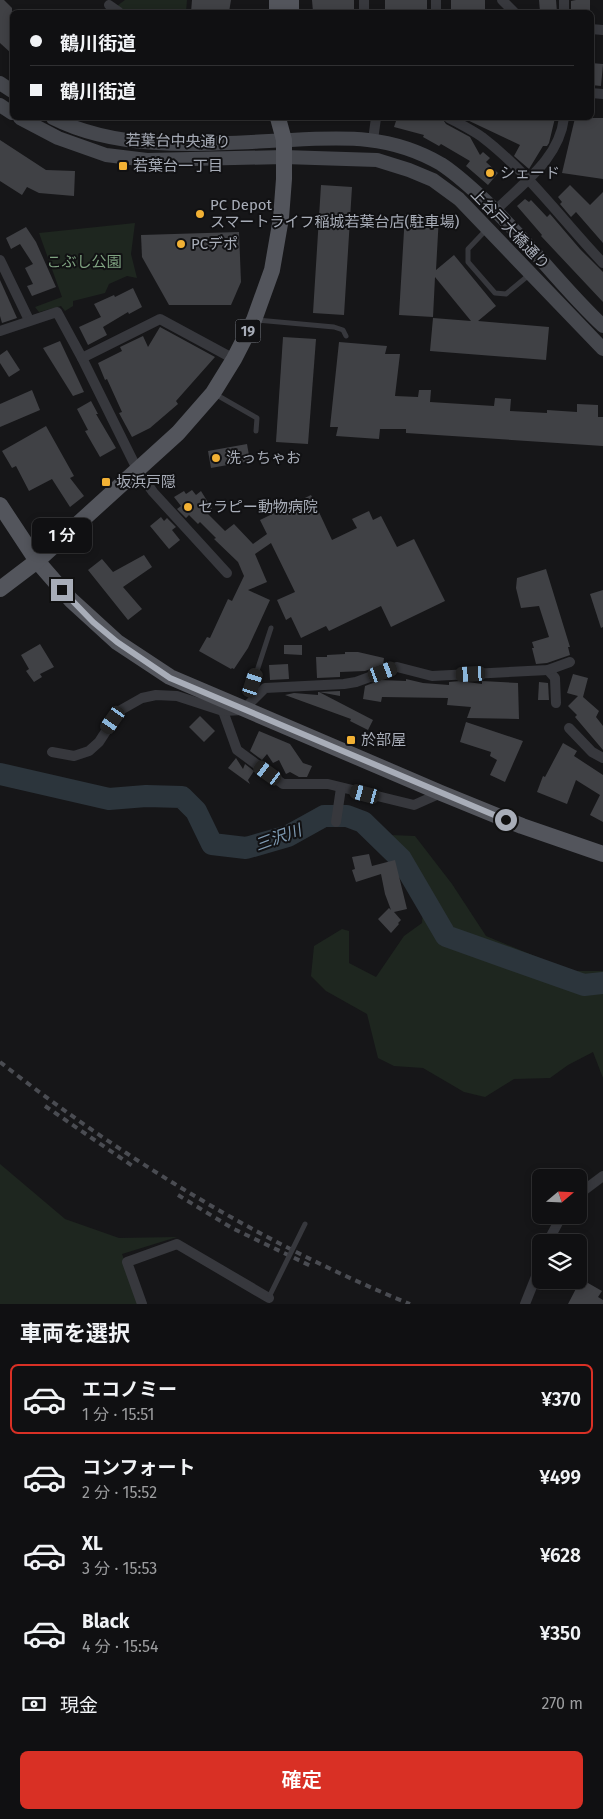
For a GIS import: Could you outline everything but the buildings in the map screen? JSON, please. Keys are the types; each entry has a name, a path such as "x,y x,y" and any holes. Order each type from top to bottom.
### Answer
{"main road":[{"name":"19","path":"279,120 284,140"},
{"name":"19","path":"0,588 37,561 138,471 178,433 213,393 234,359 254,320 272,270 281,218 284,140 289,120"},
{"path":"0,505 37,561 71,600 117,642 170,678 522,826 603,854"}],"street":[{"path":"502,0 512,10"},
{"path":"109,5 116,10"},
{"name":"若葉台中央通り","path":"24,120 58,138 106,155 147,160 284,157"},
{"name":"若葉台中央通り","path":"58,120 81,130 119,139 150,143 284,140"},
{"path":"373,140 376,120"},
{"path":"452,120 482,137 528,180 603,262"},
{"path":"496,210 546,162 556,145 564,120"},
{"name":"上谷戸大橋通り","path":"284,140 373,140 389,142 414,151 440,164 454,173 496,210 603,326"},
{"name":"上谷戸大橋通り","path":"284,157 378,160 433,180 460,199 603,349"},
{"path":"0,260 29,320"},
{"path":"0,331 58,312 138,471 153,492 227,573"},
{"path":"82,358 160,318 234,359"},
{"path":"52,752 74,756 89,751 99,742 119,712 142,698 156,695 177,696 223,711 243,710 266,688 344,684 356,682 396,667 432,676 548,670 570,662"},
{"path":"548,670 555,678 556,703"},
{"path":"223,711 237,750 284,784 328,784 414,805 441,793"},
{"path":"569,728 592,752 603,758"},
{"path":"336,822 341,788"},
{"path":"588,1187 603,1176"},
{"path":"142,1304 127,1262 177,1244 268,1299"},
{"path":"525,1304 532,1286"}],"lane":[{"path":"488,228 468,249 468,262 494,293 506,294 531,273"},
{"path":"254,320 334,326 343,330 346,336"},
{"path":"213,393 258,418 256,431"},
{"path":"257,695 253,683 271,628"},
{"path":"268,1299 305,1224"}],"green space":[{"path":"125,0 187,0 186,10 123,10 117,6"},
{"name":"こぶし公園","path":"135,223 131,254 137,278 127,276 109,284 105,293 73,301 73,306 65,311 61,306 39,312 35,307 62,297 39,233"},
{"path":"390,835 415,836 452,884 486,936 571,971 603,971 603,1078 593,1052 568,1065 550,1078 514,1079 485,1097 464,1092 423,1068 394,1066 378,1058 367,1014 326,991 311,976 314,946 342,929 349,931 349,963 376,977 404,936 422,923 425,885"},
{"path":"0,1164 65,1219 119,1238 177,1237 122,1254 140,1304 0,1304"}],"waterway":[{"name":"三沢川","path":"0,774 109,799 146,796 182,797 196,811 212,844 246,848 288,836 324,816 347,816 363,822 401,859 446,936 584,985 603,983"}],"railway":[{"path":"0,1062 96,1133 197,1197 302,1255 410,1304"},
{"path":"45,1106 134,1167"},
{"path":"178,1195 232,1228 313,1267"}],"place":[{"name":"若葉台一丁目","path":"123,166"},
{"name":"シェード","path":"490,173"},
{"name":"PC Depot スマートライフ稲城若葉台店(駐車場)","path":"200,214"},
{"name":"PCデポ","path":"181,244"},
{"name":"洗っちゃお","path":"216,458"},
{"name":"坂浜戸隠","path":"106,482"},
{"name":"セラピー動物病院","path":"188,507"},
{"name":"於部屋","path":"351,740"}],"route":[{"path":"62,590 93,622 117,642 170,678 506,820"}]}
